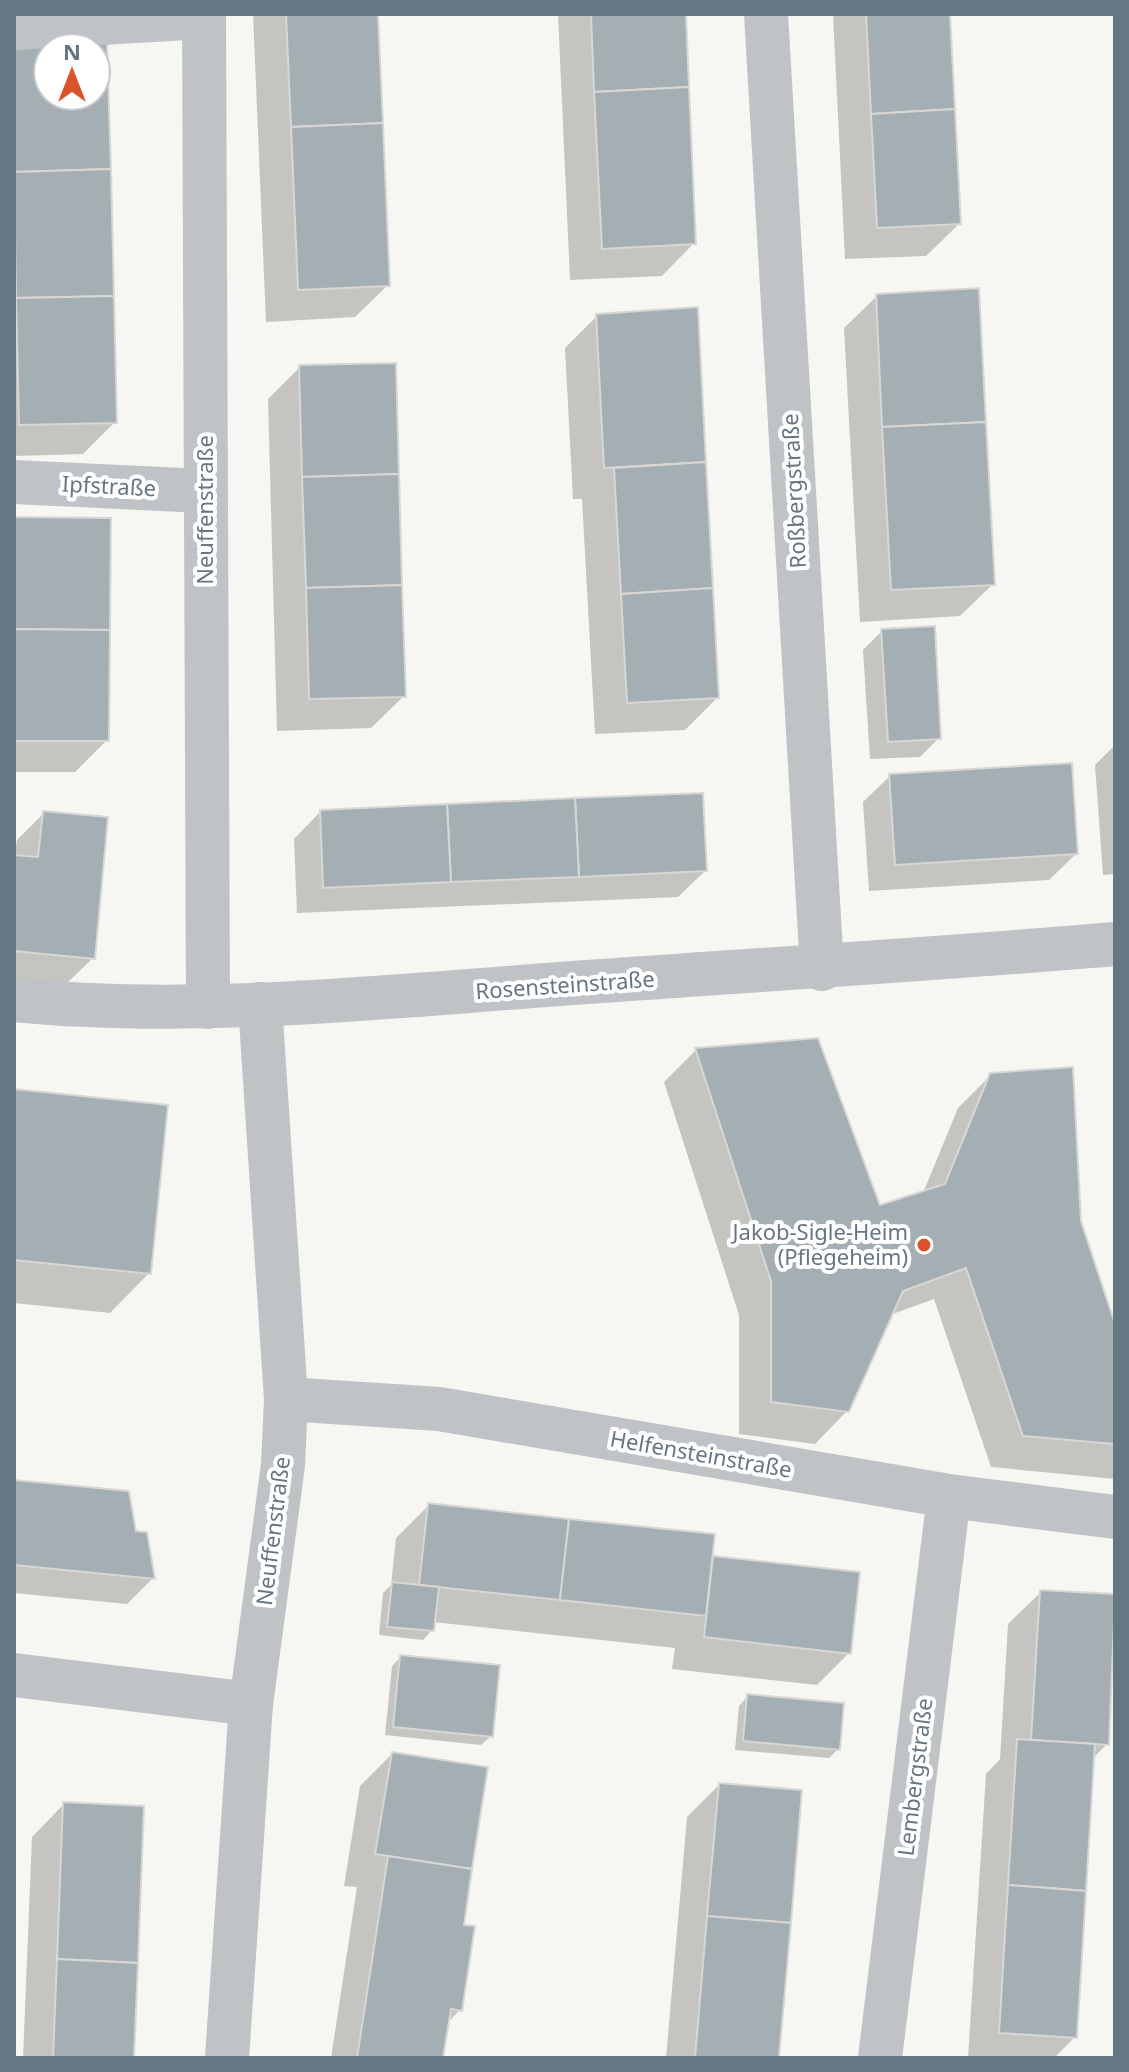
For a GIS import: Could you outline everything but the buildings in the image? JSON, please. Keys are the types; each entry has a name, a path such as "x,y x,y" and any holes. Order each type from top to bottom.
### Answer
{"street":[{"name":"Roßbergstraße","path":"766,14 822,969"},
{"path":"14,28 204,16"},
{"name":"Neuffenstraße","path":"204,16 208,1007"},
{"name":"Ipfstraße","path":"14,482 204,491"},
{"name":"Rosensteinstraße","path":"14,1000 101,1008 208,1007 822,969 1115,944"},
{"name":"Neuffenstraße","path":"227,2058 251,1704 283,1465 286,1399 260,1004"},
{"name":"Helfensteinstraße","path":"286,1399 439,1409 949,1496 1115,1517"},
{"name":"Lembergstraße","path":"880,2058 949,1496"},
{"path":"14,1675 251,1704"}],"place":[{"name":"Jakob-Sigle-Heim (Pflegeheim)","path":"924,1245"}]}
